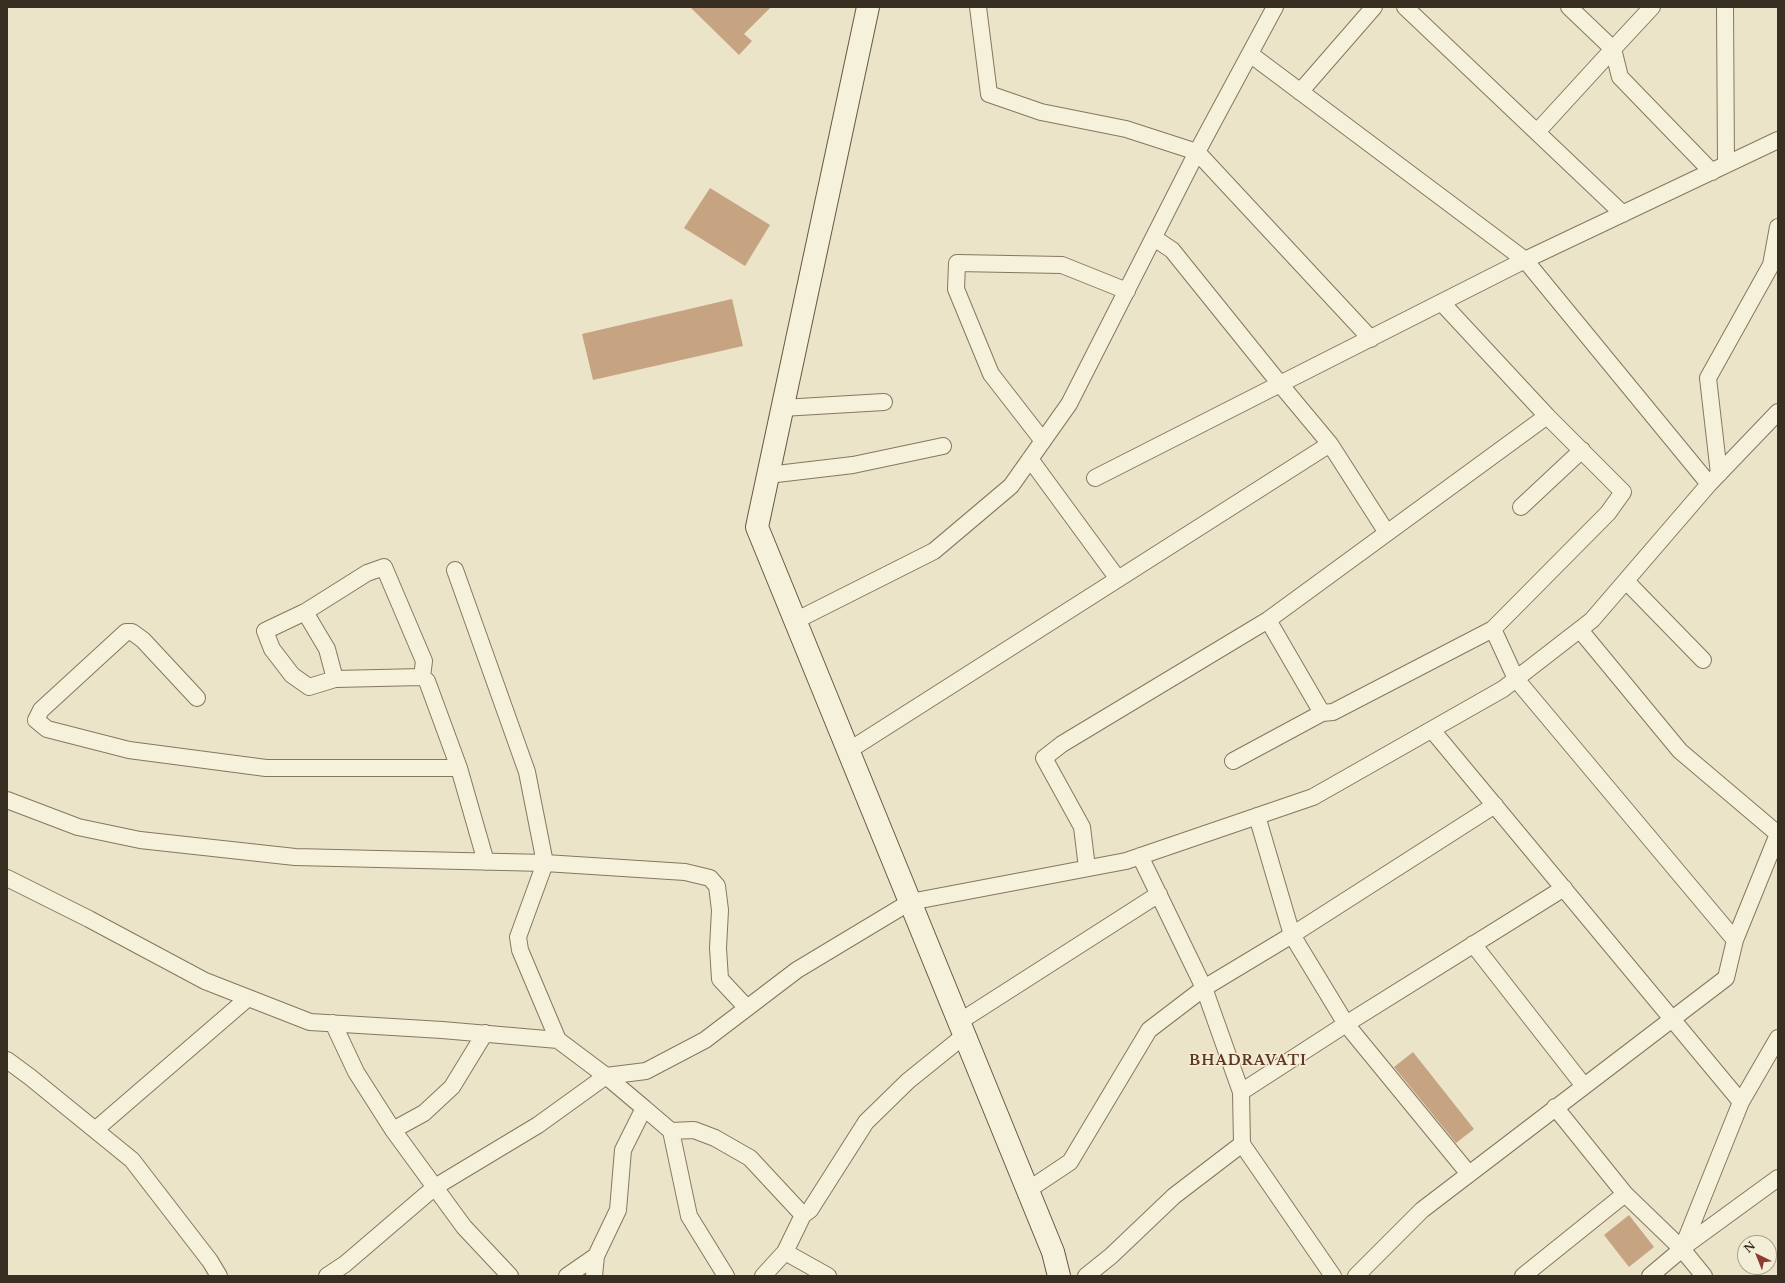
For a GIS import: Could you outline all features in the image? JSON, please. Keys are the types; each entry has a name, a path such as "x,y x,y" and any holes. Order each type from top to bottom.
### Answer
{"street":[{"path":"868,7 757,527 1053,1252 1059,1276"},
{"path":"978,7 989,94 1041,112 1126,129 1197,152 1370,338"},
{"path":"796,621 934,551 1011,486 1069,404 1197,152 1275,7"},
{"path":"1300,92 1374,7"},
{"path":"1405,7 1623,214"},
{"path":"1569,7 1613,49 1620,77 1719,168"},
{"path":"1537,132 1652,7"},
{"path":"1719,168 1725,7"},
{"path":"1250,54 1525,260 1714,479"},
{"path":"1096,478 1525,260 1778,140"},
{"path":"1714,479 1708,378 1771,265 1778,227"},
{"path":"1154,238 1172,250 1330,444 1387,533"},
{"path":"1043,441 991,374 956,289 957,263 1062,265 1127,291"},
{"path":"1233,761 1322,713 1333,712 1493,629 1608,514 1623,492 1548,416 1442,302"},
{"path":"782,408 884,402"},
{"path":"327,1276 345,1264 435,1187 538,1125 606,1076 646,1071 705,1040 797,970 910,902 1126,861 1313,797 1503,689 1592,620 1714,479 1778,412"},
{"path":"1087,868 1082,827 1044,758 1062,744 1268,620 1548,416"},
{"path":"848,751 1330,444"},
{"path":"768,475 853,465 943,446"},
{"path":"1521,507 1582,450"},
{"path":"1030,459 1118,578"},
{"path":"422,677 424,661 384,567 367,573 305,612 265,631 272,649 292,675 309,686 335,679 422,677 427,681 459,768 486,862"},
{"path":"455,570 526,772 545,863 518,937 520,950 558,1040 606,1076 671,1131 689,1216 726,1276"},
{"path":"1626,581 1703,660"},
{"path":"305,612 327,650 335,679"},
{"path":"1268,620 1322,713"},
{"path":"1493,629 1516,679 1735,940"},
{"path":"1356,1276 1422,1210 1726,978 1735,940 1778,834 1680,751 1580,630"},
{"path":"197,698 143,640 132,632 126,632 41,710 36,720 47,729 130,750 266,768 459,768"},
{"path":"1432,730 1741,1102"},
{"path":"7,800 78,827 140,840 295,857 545,863 686,872 710,878 717,886 720,910 718,948 720,979 747,1008"},
{"path":"1028,1190 1070,1162 1149,1030 1204,988 1292,935 1495,805"},
{"path":"1257,816 1292,935 1346,1024 1468,1174"},
{"path":"1140,856 1204,988 1241,1092 1242,1144 1333,1276"},
{"path":"7,878 89,919 205,981 310,1022 485,1033 558,1040"},
{"path":"1241,1092 1346,1024 1564,888"},
{"path":"763,1276 785,1252 803,1215 810,1210 866,1122 908,1081 962,1029 1159,894"},
{"path":"1473,944 1584,1086"},
{"path":"95,1130 248,998"},
{"path":"333,1023 356,1072 393,1130 464,1227 510,1276"},
{"path":"393,1130 424,1113 452,1087 485,1033"},
{"path":"1682,1249 1741,1102 1778,1038"},
{"path":"7,1060 132,1160 210,1261 219,1276"},
{"path":"1556,1107 1625,1194 1682,1249 1704,1276"},
{"path":"594,1276 596,1256 618,1210 623,1150 644,1108"},
{"path":"671,1131 694,1130 715,1138 750,1158 803,1215"},
{"path":"1086,1276 1111,1256 1174,1196 1242,1144"},
{"path":"1650,1276 1682,1249 1778,1178"},
{"path":"1523,1276 1625,1194"},
{"path":"785,1252 828,1276"},
{"path":"567,1276 596,1256"}],"building":[{"path":"690,7 771,7 744,34 752,41 739,55"},
{"path":"710,188 770,225 745,266 684,228"},
{"path":"732,299 743,346 593,380 582,334"},
{"path":"1413,1052 1474,1129 1456,1143 1394,1067"},
{"path":"1629,1215 1654,1247 1629,1267 1604,1235"}],"district":[{"name":"BHADRAVATI","path":"1248,1061"}]}
